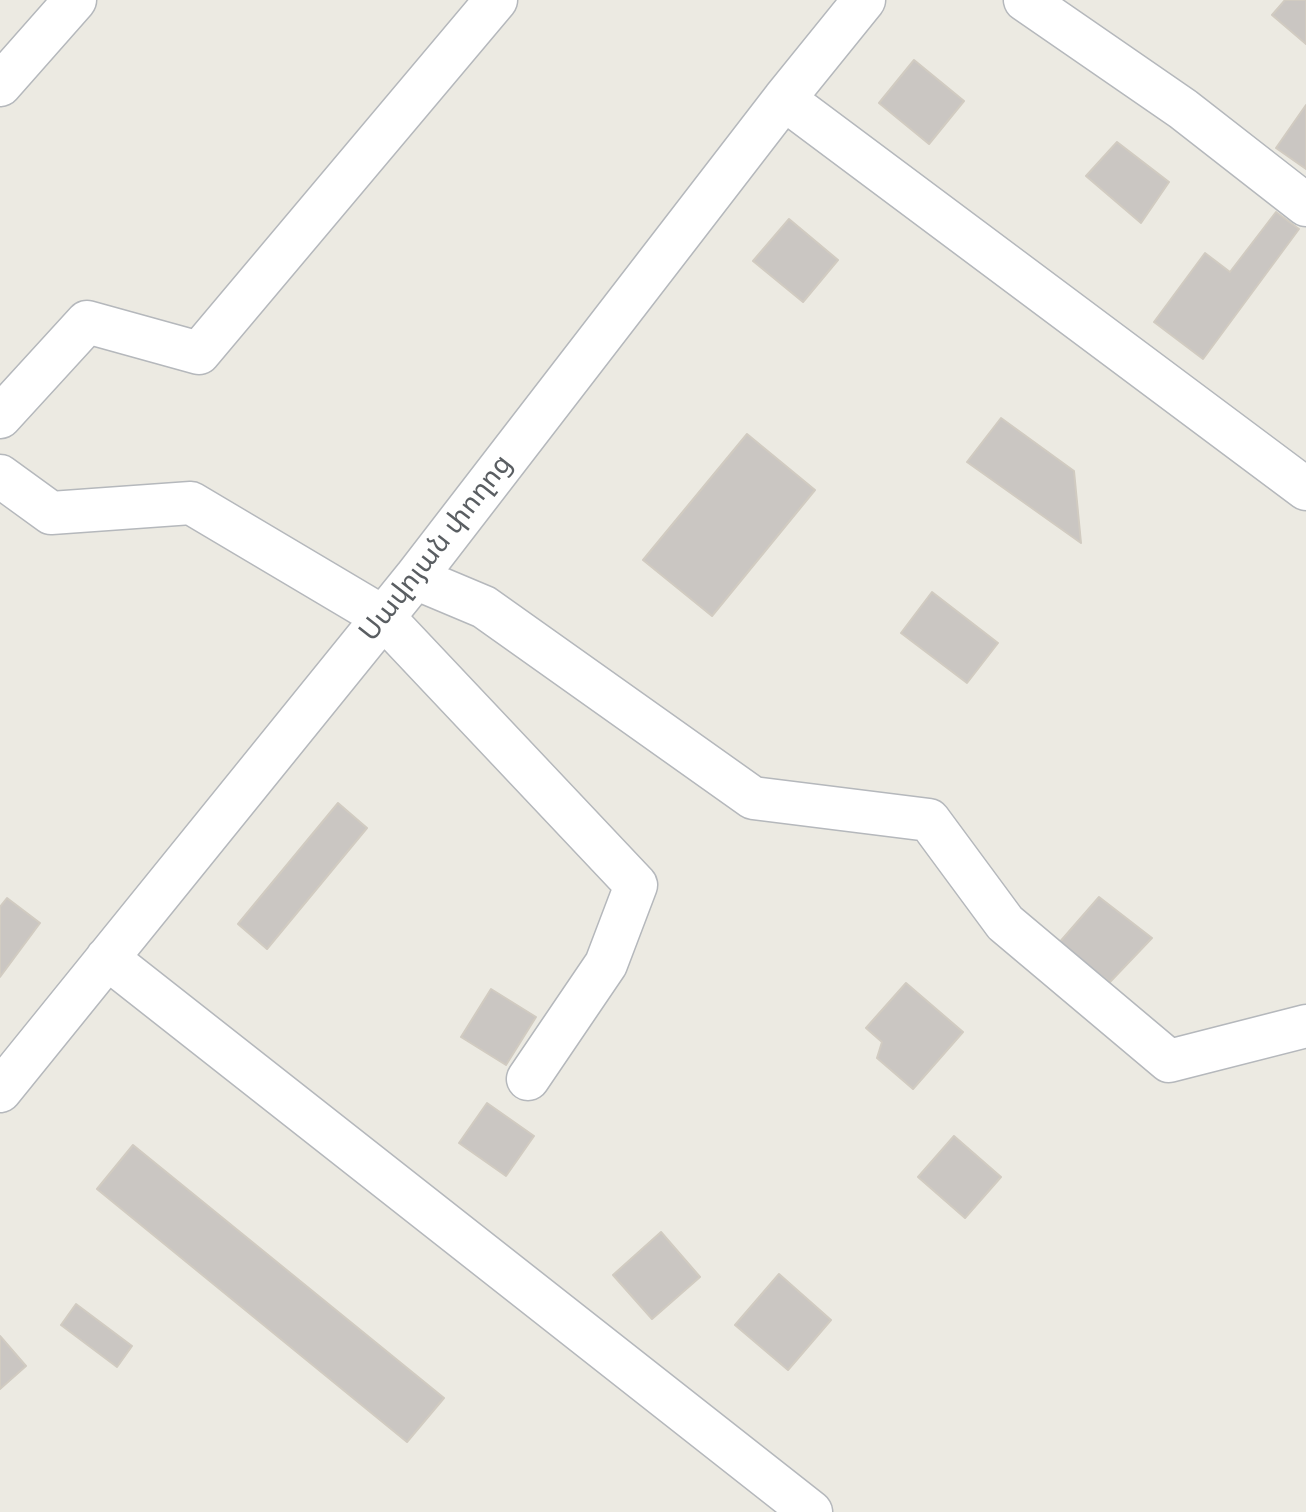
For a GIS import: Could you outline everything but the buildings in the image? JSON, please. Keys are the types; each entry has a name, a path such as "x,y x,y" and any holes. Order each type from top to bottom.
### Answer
{"street":[{"path":"0,85 75,0"},
{"path":"0,417 87,322 199,353 496,0"},
{"name":"Սավոյան փողոց","path":"0,1091 415,578 784,99 864,0"},
{"path":"1025,0 1183,109 1306,205"},
{"path":"784,99 1306,489"},
{"path":"0,476 51,513 191,503 383,617 636,885 606,964 528,1079"},
{"path":"415,578 484,607 753,798 929,820 1005,923 1169,1061 1306,1026"},
{"path":"107,958 811,1512"}]}
